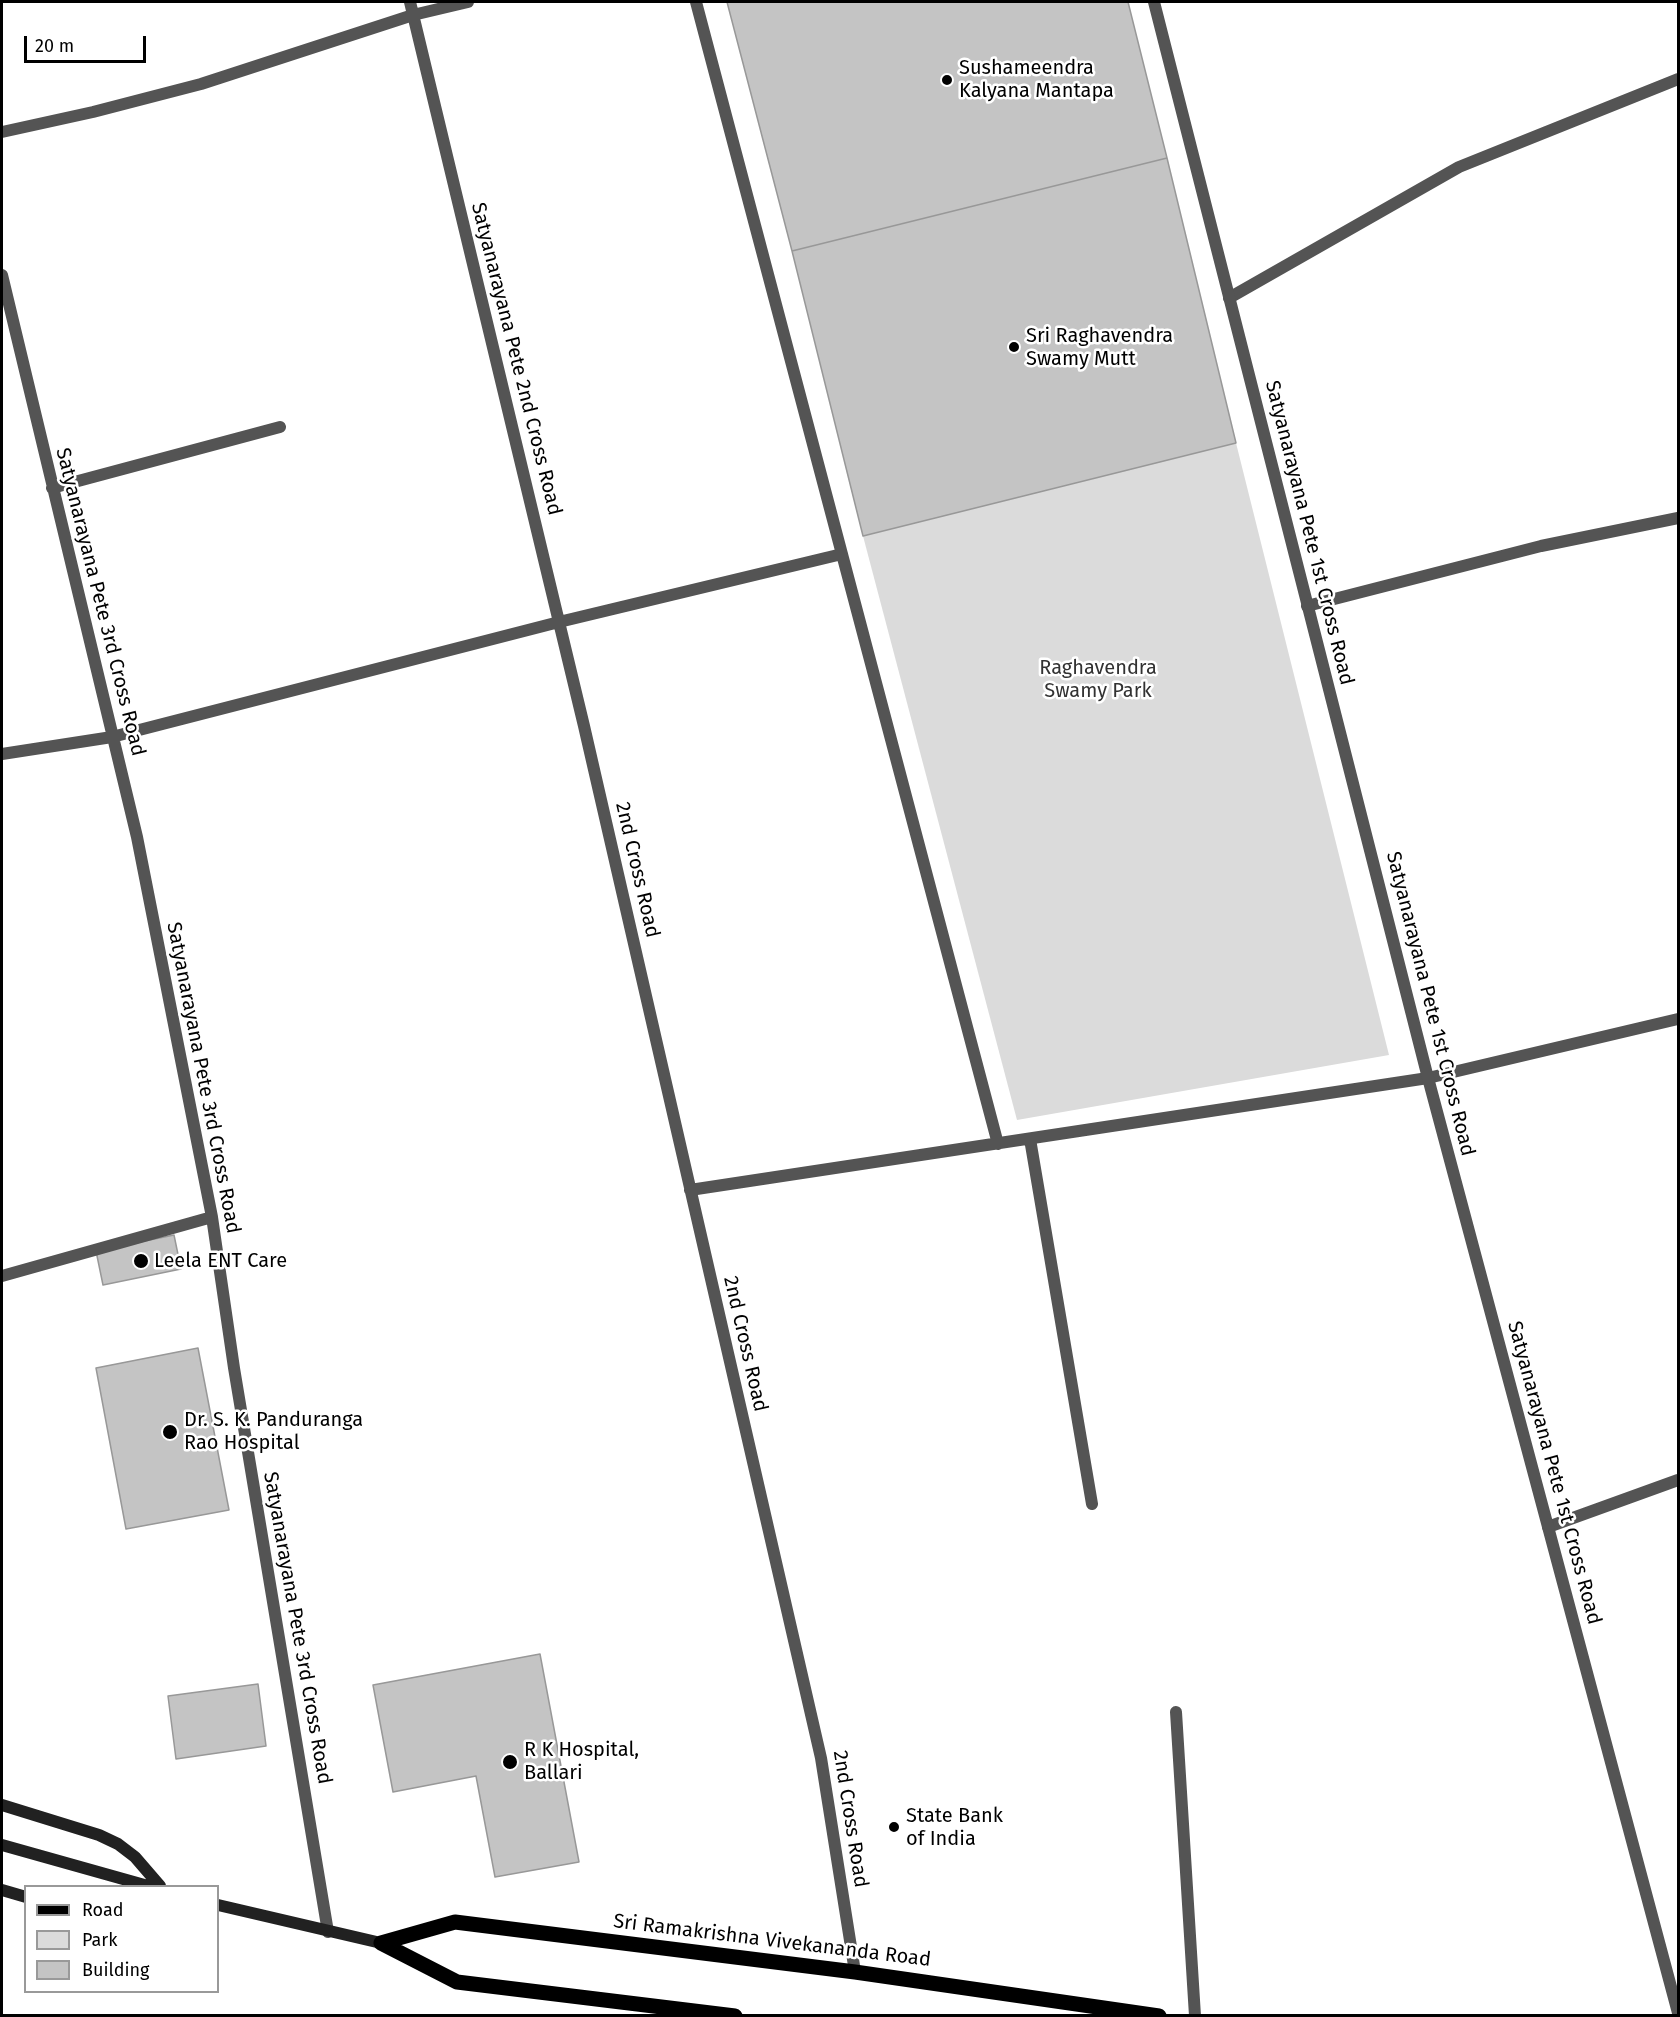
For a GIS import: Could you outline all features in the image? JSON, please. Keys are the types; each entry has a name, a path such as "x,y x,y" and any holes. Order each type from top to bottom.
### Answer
{"main road":[{"path":"2,1805 99,1834 118,1844 135,1857 158,1885"},
{"path":"2,1845 141,1885"},
{"path":"2,1890 24,1896"},
{"name":"Sri Ramakrishna Vivekananda Road","path":"219,1905 381,1943 457,1982 735,2016"},
{"name":"Sri Ramakrishna Vivekananda Road","path":"381,1943 455,1922 855,1972 1159,2016"}],"street":[{"name":"Satyanarayana Pete 2nd Cross Road","path":"410,2 584,726"},
{"path":"2,132 93,112 201,84 413,15 468,2"},
{"path":"696,2 998,1144"},
{"name":"Satyanarayana Pete 1st Cross Road","path":"1154,2 1428,1078 1678,2013"},
{"path":"1229,298 1460,167 1678,79"},
{"name":"Satyanarayana Pete 3rd Cross Road","path":"2,275 139,848 212,1216 234,1368 328,1932"},
{"path":"52,488 280,427"},
{"path":"1307,606 1541,546 1678,518"},
{"path":"2,754 112,737 559,622 842,554"},
{"name":"2nd Cross Road","path":"584,726 821,1758 855,1972"},
{"path":"690,1190 1428,1078 1678,1019"},
{"path":"1030,1139 1092,1504"},
{"path":"2,1276 212,1216"},
{"path":"1548,1527 1678,1480"},
{"path":"1176,1712 1195,2016"}],"green space":[{"name":"Raghavendra Swamy Park","path":"1236,443 1389,1055 1017,1120 863,536"}],"building":[{"name":"Sushameendra Kalyana Mantapa","path":"727,2 1128,2 1167,158 792,251"},
{"name":"Sri Raghavendra Swamy Mutt","path":"1167,158 1236,443 863,536 792,251"},
{"path":"174,1235 181,1269 103,1285 96,1251"},
{"path":"198,1348 229,1510 126,1529 96,1368"},
{"path":"540,1654 579,1862 495,1877 476,1776 393,1792 373,1685"},
{"path":"258,1684 266,1746 176,1759 168,1696"}],"place":[{"name":"Sushameendra Kalyana Mantapa","path":"947,80"},
{"name":"Sri Raghavendra Swamy Mutt","path":"1014,347"},
{"name":"Leela ENT Care","path":"141,1261"},
{"name":"Dr. S. K. Panduranga Rao Hospital","path":"170,1432"},
{"name":"R K Hospital, Ballari","path":"510,1762"},
{"name":"State Bank of India","path":"894,1827"}]}
